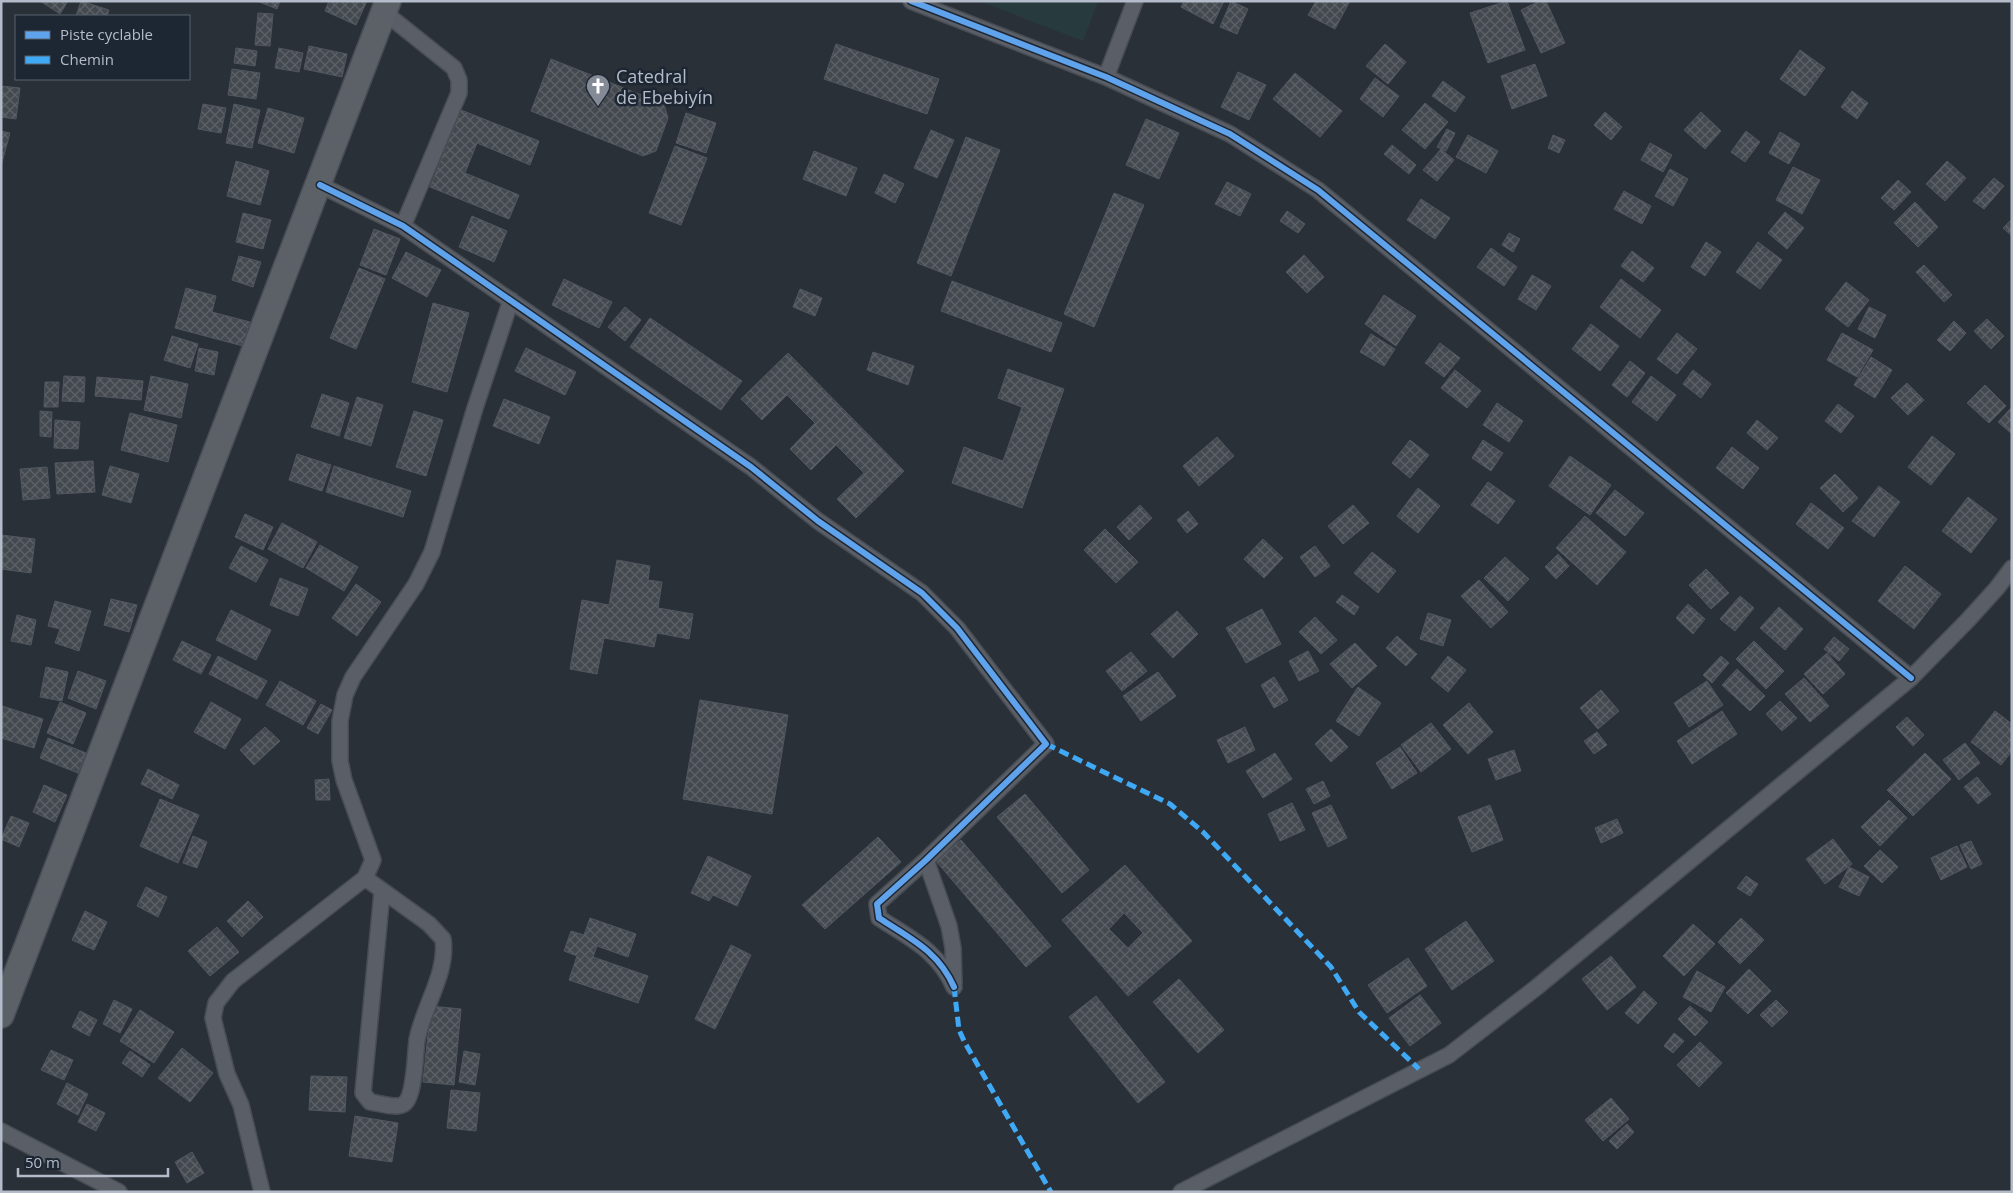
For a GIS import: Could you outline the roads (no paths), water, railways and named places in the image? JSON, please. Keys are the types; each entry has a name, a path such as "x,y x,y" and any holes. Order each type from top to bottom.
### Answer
{"main road":[{"path":"1,1015 320,185 386,7"}],"street":[{"path":"911,1 1106,77 1230,134 1318,190 1911,678"},
{"path":"1106,77 1136,1"},
{"path":"386,7 454,68 459,80 459,92 403,226"},
{"path":"320,185 403,226 511,300 751,467 818,521 922,593 958,628 1046,744 926,860 881,898 876,910 879,918 935,956 948,972 954,987 953,948 949,926 926,860"},
{"path":"262,1192 241,1105 227,1074 213,1018 216,1003 233,981 365,878 373,860 344,780 340,761 340,721 344,695 353,677 416,584 432,552 475,408 511,300"},
{"path":"1182,1192 1449,1055 1552,974 1911,678 1968,620 2012,568"},
{"path":"365,878 437,931 443,939 444,958 419,1030 411,1093 404,1104 399,1106 370,1102 363,1092 382,892"},
{"path":"1,1131 119,1192"}],"place":[{"name":"Catedral de Ebebiyín","path":"598,107"}]}
